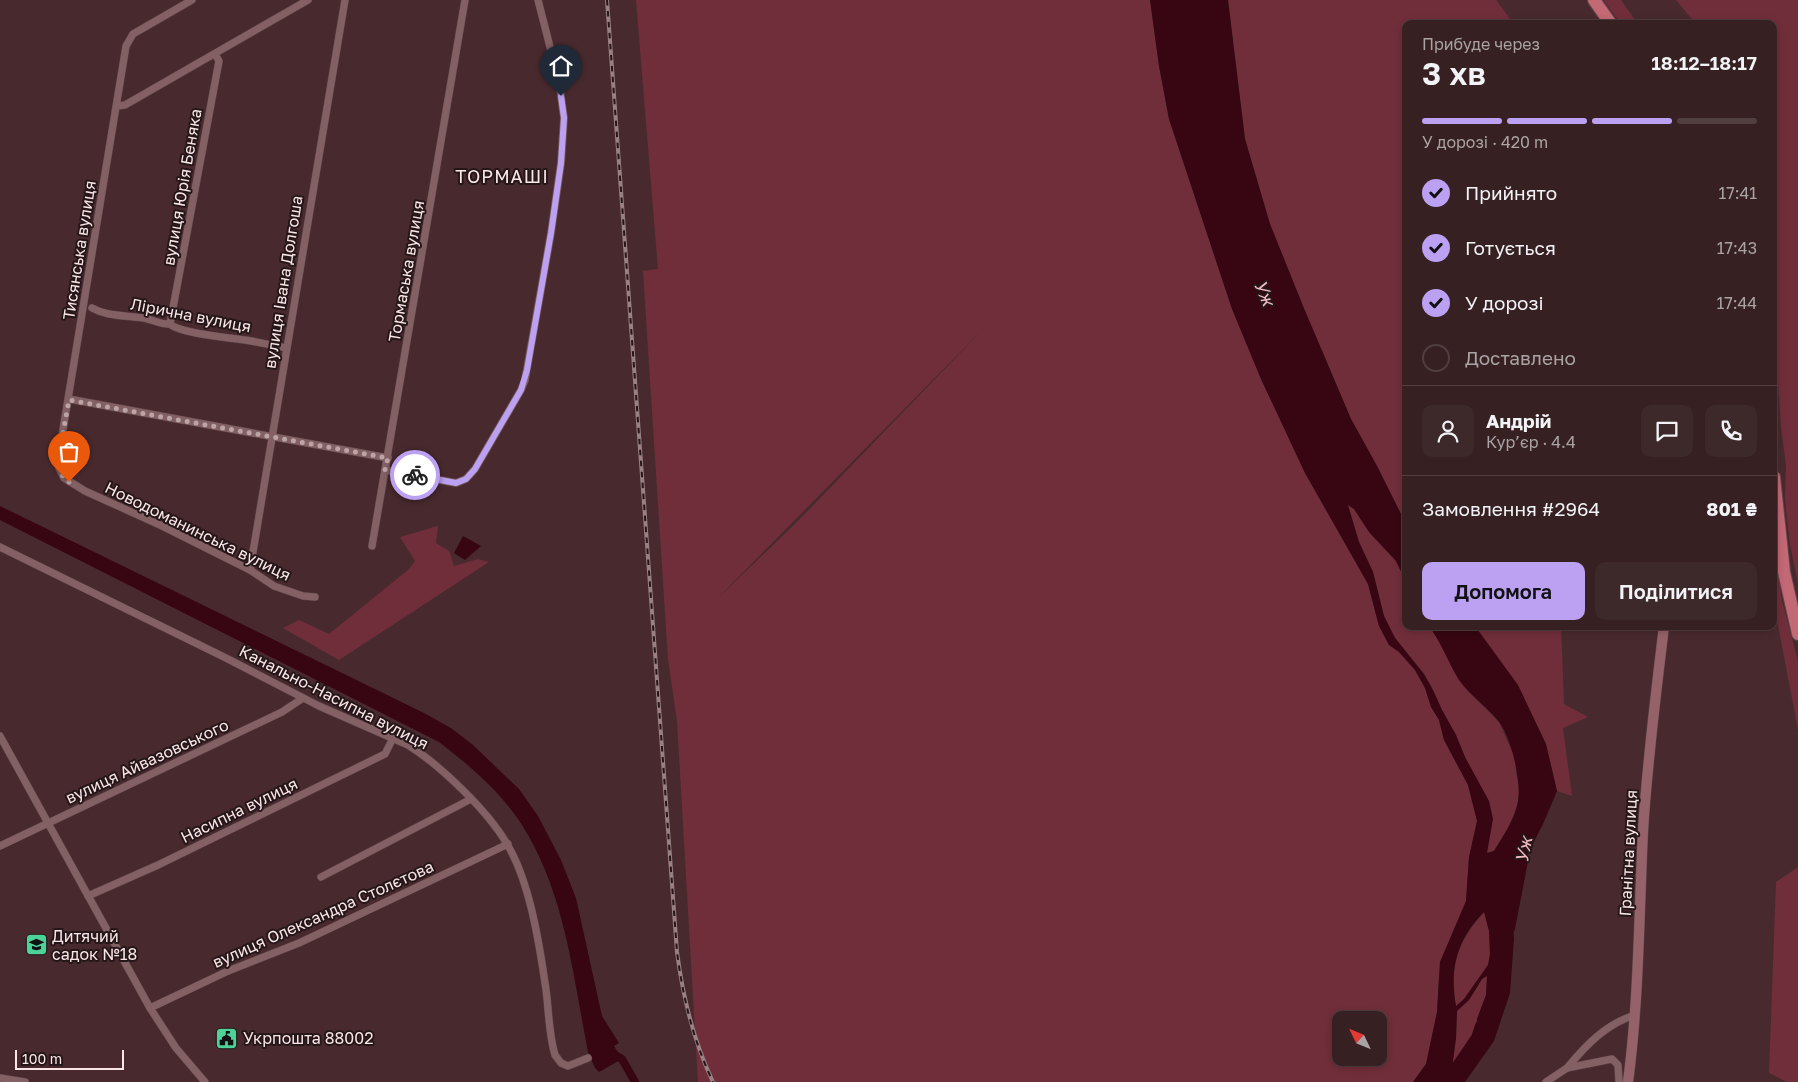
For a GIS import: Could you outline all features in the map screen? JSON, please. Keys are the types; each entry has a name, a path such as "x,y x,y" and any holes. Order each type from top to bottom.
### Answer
{"highway":[{"path":"1594,0 1608,20"},
{"path":"1777,506 1784,572 1798,634"}],"street":[{"name":"Тисянська вулиця","path":"69,400 126,46 133,34 192,0"},
{"path":"117,106 126,105 308,0"},
{"name":"вулиця Івана Долгоша","path":"250,570 344,0"},
{"name":"Тормаська вулиця","path":"372,546 465,0"},
{"path":"385,470 456,483 466,479 475,469 525,380 551,233 561,163 564,118 559,82 538,0"},
{"name":"вулиця Юрія Беняка","path":"170,324 219,61 215,54"},
{"name":"Лірична вулиця","path":"92,308 109,314 142,318 164,325 170,324 174,328 188,331 286,348"},
{"path":"69,400 388,458"},
{"name":"Новодоманинська вулиця","path":"69,400 58,460 58,468 64,478 85,491 160,525 250,570 274,586 303,596 315,597"},
{"name":"Канально-Насипна вулиця","path":"0,547 303,698 393,738 421,753 446,774 472,799 508,844 521,877 533,918 545,983 555,1055 561,1063 568,1066 588,1058"},
{"name":"Гранітна вулиця","path":"1628,1082 1635,1015 1644,828 1664,630"},
{"name":"вулиця Айвазовського","path":"0,846 282,712 303,698"},
{"path":"0,736 150,1008 176,1048 206,1082"},
{"name":"Насипна вулиця","path":"88,896 158,865 385,754 393,738"},
{"path":"321,877 472,799"},
{"name":"вулиця Олександра Столєтова","path":"150,1008 228,971 308,939 508,844"},
{"path":"1546,1082 1567,1068 1592,1040 1610,1027 1635,1015"},
{"path":"1567,1068 1612,1059 1618,1065 1619,1082"},
{"path":"0,1078 25,1082"}],"shaded area":[{"path":"636,0 1150,0 1159,66 1169,119 1232,309 1261,379 1305,473 1368,584 1379,626 1389,645 1399,652 1415,670 1425,688 1431,707 1439,720 1444,740 1468,785 1477,821 1469,857 1466,901 1440,962 1437,1012 1426,1064 1413,1082 698,1082 677,721 668,659 643,271 658,269","holes":["991,321 798,521 717,599"]},
{"path":"1228,0 1496,0 1511,20 1402,20 1402,516 1351,419 1303,306 1270,224 1245,139"},
{"path":"1603,0 1621,0 1635,20 1618,20"},
{"path":"1676,0 1798,0 1798,583 1790,545 1785,499 1786,466 1777,368 1777,20 1693,20"},
{"path":"1347,504 1354,509 1369,532 1396,561 1402,574 1402,630 1432,630 1440,641 1459,680 1499,722 1515,758 1520,789 1517,806 1509,826 1494,851 1486,853 1465,757 1456,735 1424,674 1395,638 1384,616 1373,572 1359,542"},
{"path":"438,526 436,543 449,551 454,566 478,559 489,562 339,660 283,628 299,620 329,634 408,570 415,561 400,537"},
{"path":"1777,565 1782,601 1798,661 1798,730 1777,620"},
{"path":"1477,630 1561,630 1564,704 1588,717 1563,728 1572,796 1557,791 1546,744"},
{"path":"1798,867 1798,1082 1787,1082 1769,1073 1776,882"},
{"path":"1484,912 1489,931 1490,954 1488,965 1464,999 1456,1007 1454,979 1457,956 1467,934"},
{"path":"1487,975 1486,995 1477,1019 1476,1042 1457,1075 1450,1078 1456,1038 1457,1011 1469,1000 1482,979"}],"water":[{"path":"1150,0 1228,0 1245,139 1270,224 1351,419 1402,516 1402,574 1396,561 1369,532 1354,509 1348,505 1359,542 1373,572 1384,616 1395,638 1424,674 1489,801 1493,819 1487,853 1494,851 1513,818 1517,806 1519,787 1515,763 1508,739 1499,722 1459,680 1432,630 1478,630 1518,685 1546,744 1557,791 1523,863 1511,903 1514,939 1510,993 1494,1041 1465,1082 1413,1082 1426,1064 1437,1012 1440,962 1466,901 1469,857 1477,821 1468,785 1444,740 1439,720 1431,707 1425,688 1415,670 1399,652 1389,645 1379,626 1368,584 1305,473 1261,379 1232,309 1169,119 1159,66","holes":["1484,912 1489,931 1490,954 1488,965 1464,999 1456,1006 1454,980 1457,956 1461,944 1467,933","1487,976 1486,995 1477,1019 1476,1042 1457,1075 1451,1077 1457,1011 1469,1000 1482,979"]},
{"path":"0,506 424,713 451,728 473,745 519,789 538,816 561,860 576,898 602,1016 619,1043 614,1046 622,1059 599,1072 595,1068 588,1052 566,935 558,906 537,851 514,813 473,770 439,742 0,520"},
{"path":"463,536 481,546 465,560 454,553"}],"waterway":[{"name":"Уж","path":"1509,928 1522,861"},
{"name":"Уж","path":"1447,1082 1477,1038 1481,1026"},
{"path":"615,1055 622,1059 635,1082"}],"railway":[{"path":"607,0 677,952 682,986 690,1018 713,1082"}],"way so far":[{"path":"69,482 60,473 58,468 69,400 388,458 385,470 415,475"}],"place":[{"name":"Дитячий садок №18","path":"36,945"},
{"name":"Укрпошта 88002","path":"227,1038"}],"district":[{"name":"ТОРМАШІ","path":"502,177"}],"route":[{"path":"415,475 456,483 466,479 475,469 525,380 551,233 561,163 564,118 561,96"}]}
